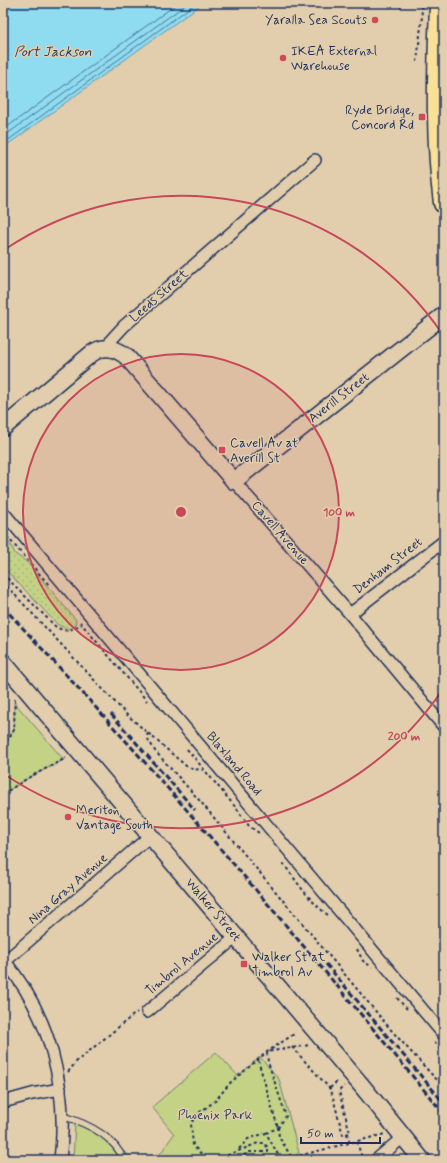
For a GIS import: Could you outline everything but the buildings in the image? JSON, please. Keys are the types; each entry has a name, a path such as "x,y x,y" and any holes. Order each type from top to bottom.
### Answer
{"highway":[{"path":"440,3 437,120 439,167 444,203"}],"street":[{"name":"Leeds Street","path":"108,348 112,338 124,326 315,160"},
{"name":"Averill Street","path":"234,481 444,315"},
{"path":"3,428 91,354 100,349 108,348"},
{"name":"Cavell Avenue","path":"108,348 117,350 126,356 350,614 444,727"},
{"name":"Blaxland Road","path":"3,512 444,1035"},
{"name":"Denham Street","path":"350,614 444,540"},
{"name":"Walker Street","path":"3,662 236,937 422,1160"},
{"name":"Nina Gray Avenue","path":"4,961 150,836"},
{"name":"Timbrol Avenue","path":"147,1012 236,937"},
{"path":"4,961 21,982 37,1012 55,1063 60,1090 62,1116 60,1160"},
{"path":"3,1102 32,1094 60,1090"},
{"path":"376,1160 400,1133"}],"lane":[{"path":"62,1116 78,1120 98,1130 112,1143 124,1160"}],"path":[{"path":"396,3 400,8"},
{"path":"417,62 422,18 421,3"},
{"path":"3,532 53,590"},
{"path":"3,574 57,628 68,631 82,624"},
{"path":"3,582 126,714 147,733 169,749 186,766 198,770 205,770"},
{"path":"78,618 150,704"},
{"path":"3,747 14,730 15,698"},
{"path":"147,733 148,739 155,751 200,801 392,1031 434,1077 444,1085"},
{"path":"186,748 237,809 249,826 262,837"},
{"path":"3,794 28,778 66,758"},
{"path":"282,861 290,874 315,905 331,917"},
{"path":"356,947 363,961 374,969"},
{"path":"395,994 400,1003 409,1011"},
{"path":"77,1061 142,1007 147,1012"},
{"path":"210,1160 205,1160 193,1145 191,1124 196,1115 215,1101 231,1082 267,1052 294,1034"},
{"path":"433,1039 444,1056"},
{"path":"267,1052 309,1045"},
{"path":"292,1047 330,1088 343,1134 347,1133"},
{"path":"216,1160 225,1158 238,1150 248,1140 278,1128 286,1116 268,1062 267,1052"},
{"path":"258,1060 278,1128 279,1137 292,1158"},
{"path":"330,1088 339,1080"},
{"path":"344,1086 339,1091 350,1132 347,1133 350,1144"},
{"path":"266,1133 281,1160 400,1133"},
{"path":"357,1142 361,1155 365,1160"},
{"path":"234,1160 250,1152 268,1152 265,1143 238,1150"},
{"path":"243,1160 249,1158 270,1160"}],"green space":[{"path":"3,536 11,545 15,554 27,562 76,620 75,626 68,629 58,625 3,567"},
{"path":"14,702 64,760 28,778 3,794 3,747 14,730"},
{"name":"Phoenix Park","path":"216,1052 238,1076 260,1057 279,1079 299,1153 289,1160 156,1160 174,1134 152,1107"},
{"path":"78,1120 137,1160 73,1160 75,1123"}],"water":[{"name":"Port Jackson","path":"3,3 203,3 3,148"}],"railway":[{"path":"3,607 117,731 228,857 444,1114"},
{"path":"111,714 195,810"},
{"path":"326,964 444,1103"}],"place":[{"name":"Yaralla Sea Scouts","path":"375,20"},
{"name":"IKEA External Warehouse","path":"283,58"},
{"name":"Ryde Bridge, Concord Rd","path":"422,117"},
{"name":"Cavell Av at Averill St","path":"222,450"},
{"name":"Meriton Vantage South","path":"68,817"},
{"name":"Walker St at Timbrol Av","path":"244,964"}]}
